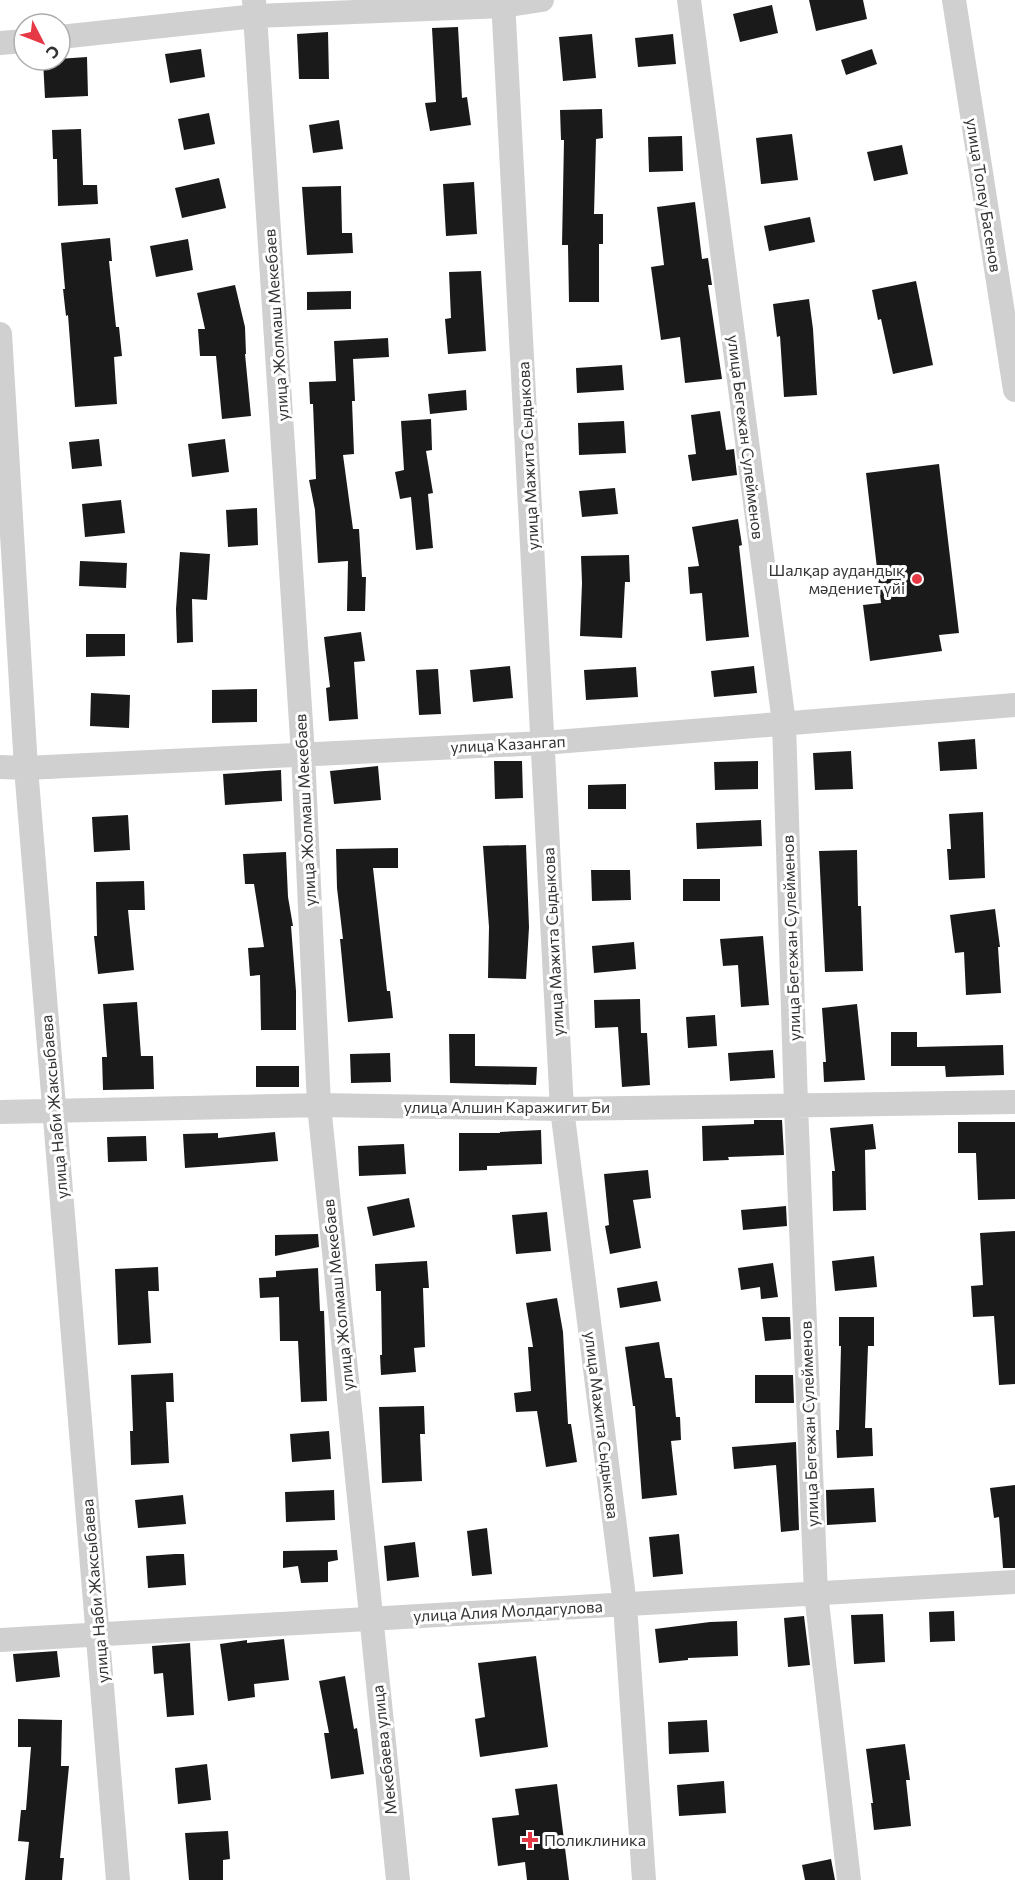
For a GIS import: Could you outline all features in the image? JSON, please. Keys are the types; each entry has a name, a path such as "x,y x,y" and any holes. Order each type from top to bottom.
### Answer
{"street":[{"path":"72,35 255,8 503,3 542,0"},
{"name":"улица Бегежан Сулейменов","path":"689,0 784,723 796,1105 816,1593 849,1880"},
{"name":"улица Толеу Басенов","path":"954,0 1015,390"},
{"name":"улица Мажита Сыдыкова","path":"503,3 562,1109 625,1605 644,1880"},
{"name":"улица Жолмаш Мекебаев","path":"255,8 303,754 320,1106 370,1619"},
{"name":"улица Наби Жаксыбаева","path":"0,334 26,768 118,1880"},
{"name":"улица Казангап","path":"0,767 26,768 543,743 1015,705"},
{"name":"улица Алшин Каражигит Би","path":"0,1112 320,1106 562,1109 1015,1102"},
{"name":"улица Алия Молдагулова","path":"0,1640 1015,1582"},
{"name":"Мекебаева улица","path":"370,1619 398,1880"}],"building":[{"path":"809,0 863,0 867,19 816,31"},
{"path":"772,5 778,33 740,42 733,14"},
{"path":"458,27 462,98 467,97 471,125 430,131 425,103 436,102 432,28"},
{"path":"328,32 329,79 299,79 297,34"},
{"path":"592,34 596,78 563,81 559,37"},
{"path":"673,34 676,64 638,67 635,38"},
{"path":"201,49 205,77 170,83 165,54"},
{"path":"872,49 877,64 846,75 841,60"},
{"path":"87,57 88,96 45,98 44,72 72,72 72,58"},
{"path":"602,109 603,138 596,139 594,214 603,214 603,244 599,244 599,302 569,302 568,245 562,245 564,140 561,140 560,110"},
{"path":"209,113 215,144 184,150 178,119"},
{"path":"339,120 343,149 313,153 309,125"},
{"path":"81,129 83,185 97,185 98,204 58,206 57,159 53,159 52,130"},
{"path":"792,134 798,180 761,184 756,138"},
{"path":"682,136 683,171 649,172 648,137"},
{"path":"902,145 908,174 874,181 867,152"},
{"path":"219,178 226,208 182,218 175,188"},
{"path":"474,182 477,234 446,236 443,184"},
{"path":"341,186 342,233 352,233 353,253 307,255 302,187"},
{"path":"695,202 702,259 708,258 712,285 708,285 722,379 685,383 680,337 661,340 651,267 664,265 657,207"},
{"path":"810,217 815,242 769,251 764,226"},
{"path":"110,238 112,261 109,261 116,327 119,327 122,356 114,357 117,404 75,407 68,315 66,316 63,289 65,289 61,243"},
{"path":"188,239 193,270 156,277 150,246"},
{"path":"481,271 486,351 448,354 445,319 451,318 449,272"},
{"path":"916,281 933,365 893,374 872,290"},
{"path":"235,285 245,327 245,354 251,416 222,419 216,356 200,356 198,329 205,329 197,293"},
{"path":"351,291 351,309 307,310 307,292"},
{"path":"809,299 817,395 784,397 780,336 777,337 773,304"},
{"path":"388,338 389,357 353,359 354,454 343,455 353,529 359,529 362,577 366,577 365,611 347,611 348,561 318,563 315,510 309,480 316,479 313,404 310,404 309,382 336,381 334,341"},
{"path":"622,365 624,390 577,393 576,368"},
{"path":"466,390 467,410 430,414 428,394"},
{"path":"720,411 726,450 734,449 737,475 692,481 688,455 696,454 691,415"},
{"path":"431,419 432,450 426,451 433,493 428,494 433,548 416,550 411,497 400,499 395,472 404,470 401,421"},
{"path":"624,421 626,453 579,455 578,423"},
{"path":"99,439 102,466 72,469 69,442"},
{"path":"225,439 229,472 192,477 188,444"},
{"path":"939,464 959,633 939,635 942,651 870,661 863,605 881,603 866,473"},
{"path":"615,488 618,514 582,517 579,491"},
{"path":"121,500 125,533 85,537 82,504"},
{"path":"257,508 258,545 228,547 226,510"},
{"path":"738,519 749,637 706,641 702,593 690,594 688,567 699,566 692,527"},
{"path":"180,552 210,554 207,600 192,599 193,642 177,643 176,609"},
{"path":"629,555 630,582 625,582 622,638 580,636 581,556"},
{"path":"80,561 127,563 126,588 79,586"},
{"path":"361,632 365,661 354,662 358,719 329,721 326,688 330,687 324,637"},
{"path":"86,634 125,634 125,656 86,657"},
{"path":"510,666 513,698 473,702 470,670"},
{"path":"754,666 757,693 714,697 711,671"},
{"path":"636,667 638,697 586,700 584,670"},
{"path":"438,669 441,714 419,715 416,670"},
{"path":"257,689 257,722 212,723 212,690"},
{"path":"91,693 130,695 129,728 90,726"},
{"path":"975,739 977,769 940,771 938,742"},
{"path":"851,751 853,789 815,790 813,753"},
{"path":"494,761 522,761 523,798 495,799"},
{"path":"758,761 758,789 715,790 714,762"},
{"path":"378,766 381,800 334,804 330,771"},
{"path":"281,770 282,801 225,805 223,774"},
{"path":"626,784 626,809 588,809 588,785"},
{"path":"983,812 985,878 949,880 947,849 951,849 949,814"},
{"path":"128,815 130,850 94,852 92,817"},
{"path":"761,820 762,846 697,849 696,823"},
{"path":"526,845 529,927 526,979 488,978 489,927 483,846"},
{"path":"398,848 398,868 373,868 387,991 390,991 393,1018 348,1022 340,939 343,939 337,888 336,849"},
{"path":"857,850 863,971 825,972 819,851"},
{"path":"286,852 288,897 293,926 291,926 296,991 296,1030 261,1030 260,975 250,976 248,948 264,947 254,884 245,884 243,854"},
{"path":"591,870 630,870 631,900 592,901"},
{"path":"683,879 720,879 720,901 683,901"},
{"path":"144,881 145,910 128,910 134,970 98,974 94,936 97,936 96,882"},
{"path":"995,909 1000,947 998,947 1001,993 966,995 964,952 955,953 950,915"},
{"path":"763,936 769,1005 741,1007 738,965 723,966 720,939"},
{"path":"634,942 636,969 594,973 592,946"},
{"path":"640,999 641,1033 647,1033 650,1085 622,1087 618,1027 595,1028 594,1000"},
{"path":"137,1002 141,1056 153,1056 154,1089 103,1090 102,1057 107,1057 103,1004"},
{"path":"857,1004 865,1080 824,1082 823,1062 826,1062 822,1008"},
{"path":"715,1015 717,1046 688,1048 686,1017"},
{"path":"891,1032 917,1032 917,1047 1003,1045 1004,1075 946,1077 945,1066 891,1066"},
{"path":"449,1034 475,1034 475,1066 537,1067 536,1085 450,1083"},
{"path":"773,1050 775,1078 730,1081 728,1053"},
{"path":"390,1053 391,1082 351,1083 350,1054"},
{"path":"256,1066 299,1066 299,1087 256,1087"},
{"path":"754,1120 782,1120 784,1155 728,1157 729,1160 703,1161 702,1126 754,1124"},
{"path":"958,1122 1015,1122 1015,1199 978,1200 976,1153 958,1153"},
{"path":"873,1124 876,1149 865,1150 866,1210 833,1211 832,1171 835,1171 830,1128"},
{"path":"541,1130 542,1164 487,1166 487,1170 459,1171 459,1133"},
{"path":"275,1132 278,1161 185,1168 183,1134 218,1133 218,1138"},
{"path":"146,1136 147,1161 108,1162 107,1137"},
{"path":"404,1144 406,1174 359,1176 358,1146"},
{"path":"648,1170 651,1198 633,1200 641,1248 610,1254 605,1226 609,1225 604,1174"},
{"path":"409,1198 415,1227 373,1236 367,1207"},
{"path":"786,1206 787,1226 743,1230 741,1210"},
{"path":"547,1212 551,1251 516,1254 512,1215"},
{"path":"1015,1231 1015,1384 999,1385 994,1316 973,1317 971,1286 983,1285 980,1233"},
{"path":"318,1234 319,1247 275,1256 275,1235"},
{"path":"874,1256 877,1287 835,1291 832,1261"},
{"path":"427,1261 429,1288 423,1288 425,1347 414,1348 416,1372 381,1375 381,1291 376,1291 375,1264"},
{"path":"773,1263 778,1297 761,1299 760,1287 741,1290 738,1268"},
{"path":"158,1267 159,1291 148,1291 151,1343 118,1345 115,1269"},
{"path":"318,1268 320,1311 324,1311 327,1401 301,1402 298,1341 280,1341 279,1297 260,1298 259,1278 276,1277 276,1271"},
{"path":"657,1281 661,1301 620,1308 617,1288"},
{"path":"557,1298 563,1332 568,1424 571,1424 577,1462 546,1467 537,1411 516,1412 514,1393 531,1391 528,1347 533,1347 526,1303"},
{"path":"762,1317 790,1317 791,1339 765,1341"},
{"path":"839,1317 874,1317 874,1346 868,1346 865,1428 872,1428 873,1456 837,1458 836,1430 839,1430 841,1346 839,1346"},
{"path":"659,1342 665,1378 672,1378 676,1417 680,1417 681,1440 671,1441 677,1495 642,1499 635,1406 633,1406 625,1347"},
{"path":"173,1373 174,1402 166,1402 169,1463 131,1465 130,1431 133,1431 131,1375"},
{"path":"755,1375 793,1375 794,1403 755,1403"},
{"path":"424,1406 425,1434 420,1434 422,1481 382,1483 379,1407"},
{"path":"329,1431 331,1459 292,1462 290,1434"},
{"path":"796,1442 799,1530 781,1532 776,1465 734,1469 732,1447"},
{"path":"1015,1485 1015,1568 1003,1568 999,1517 994,1518 990,1488"},
{"path":"874,1488 876,1522 827,1525 826,1490"},
{"path":"334,1490 335,1520 286,1522 285,1492"},
{"path":"183,1495 186,1524 138,1528 135,1500"},
{"path":"487,1528 492,1574 472,1576 467,1531"},
{"path":"679,1534 683,1574 653,1577 649,1537"},
{"path":"415,1542 419,1577 387,1581 384,1546"},
{"path":"337,1550 338,1560 328,1562 328,1582 301,1583 298,1566 283,1568 283,1551"},
{"path":"184,1554 186,1585 148,1588 146,1556"},
{"path":"954,1611 955,1641 930,1642 929,1612"},
{"path":"883,1614 885,1662 854,1664 851,1615"},
{"path":"804,1616 810,1665 788,1667 784,1618"},
{"path":"737,1621 738,1656 688,1658 688,1660 659,1663 655,1629"},
{"path":"284,1639 289,1680 254,1684 255,1697 228,1701 220,1644 247,1640 247,1643"},
{"path":"190,1643 194,1715 167,1717 163,1673 154,1674 152,1646"},
{"path":"57,1651 60,1677 16,1682 13,1654"},
{"path":"536,1656 548,1747 480,1757 475,1719 485,1717 478,1663"},
{"path":"345,1676 354,1729 357,1728 364,1774 331,1779 324,1733 329,1733 319,1681"},
{"path":"18,1719 62,1720 61,1766 69,1766 60,1858 64,1858 62,1880 25,1880 29,1842 18,1841 21,1810 26,1810 31,1747 18,1747"},
{"path":"707,1720 709,1752 669,1754 668,1722"},
{"path":"905,1744 910,1780 906,1780 911,1826 874,1830 866,1749"},
{"path":"207,1764 211,1800 178,1804 175,1768"},
{"path":"724,1781 726,1813 679,1816 677,1785"},
{"name":"Поликлиника","path":"557,1784 569,1880 527,1880 525,1862 498,1866 492,1818 519,1815 515,1789"},
{"path":"228,1831 230,1859 223,1860 223,1880 189,1880 185,1833"},
{"path":"831,1859 835,1880 805,1880 802,1865"}],"place":[{"name":"Шалқар аудандық мәдениет үйі","path":"917,579"},
{"name":"Поликлиника","path":"530,1840"}]}
